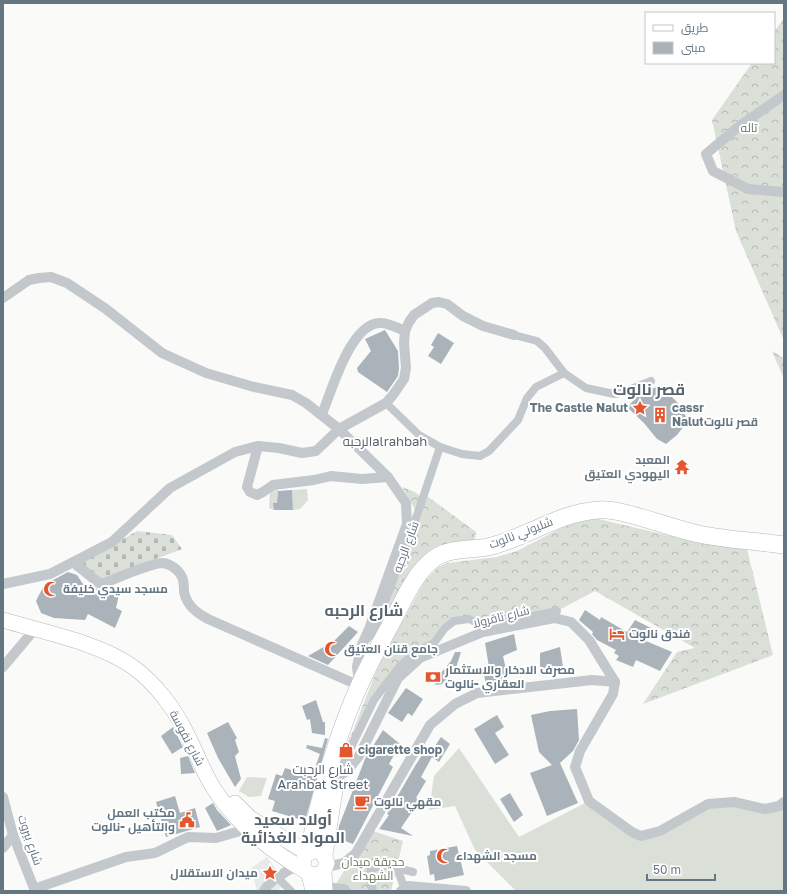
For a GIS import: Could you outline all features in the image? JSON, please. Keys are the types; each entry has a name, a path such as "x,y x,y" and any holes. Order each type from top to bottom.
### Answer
{"highway":[{"name":"شليوني نالوت","path":"333,760 360,686 407,593 422,569 436,557 447,552 504,542 550,521 574,514 600,510 628,514 700,534 784,545"},
{"path":"318,860 318,814 333,760"},
{"path":"318,860 335,779 333,760"}],"main road":[{"name":"شارع نفوسة","path":"3,610 118,648 148,667 165,686 182,712 216,777 240,810 270,831 318,860"},
{"name":"شارع نفوسة","path":"3,620 93,647 115,656 133,667 146,678 171,708 186,731 213,788 230,812 264,844 303,870"},
{"path":"303,870 314,875 318,860"},
{"path":"318,860 302,861 303,870 321,889"},
{"path":"318,860 321,889"}],"street":[{"path":"784,95 738,127 706,154 713,171 748,189 784,192"},
{"path":"3,298 29,280 51,277 67,283 106,309 162,353 206,373 292,396 322,414 388,477 406,503 407,524 370,629 363,641 357,668 360,686"},
{"path":"3,584 40,577 74,563 116,539 170,488 235,452 258,446 309,453 322,447 339,429 386,403 394,396 404,379 406,368 405,331 414,315 424,307 439,302 447,304 463,316 483,326 537,342 545,348 564,373 586,388 614,394 621,393 651,381"},
{"path":"322,414 350,347 364,328 371,325 384,323 405,331"},
{"path":"386,403 419,435 440,447 474,456 484,454 518,420 528,398 536,387 564,373"},
{"path":"258,446 247,487 253,494 260,494 273,485 314,480 331,476 362,479 388,477"},
{"name":"شارع الرحبه","path":"363,641 374,631 414,524 440,447"},
{"path":"74,563 99,583 104,583 153,565 163,563 171,566 180,572 186,598 197,612 208,619 360,686"},
{"path":"335,779 374,700 400,666 417,651 434,642 444,628 454,621 469,619 484,626 557,611 554,618"},
{"name":"شارع تاقرولا","path":"335,779 348,770 359,756 398,678 420,658 483,632 554,618 571,622 589,640 615,682"},
{"path":"3,667 35,629"},
{"path":"318,860 344,863 356,853 430,726 455,704 477,693 592,680 615,682 614,694 580,751 574,767 589,801 632,832 641,836 660,831 708,804 734,802 765,809 779,806 784,802"},
{"name":"شارع بيروت","path":"3,797 13,835 34,890"},
{"path":"34,890 126,857 154,852 188,837 216,838 247,829"},
{"path":"3,848 13,835"},
{"path":"373,891 369,878 372,870 380,866 392,866 413,872"},
{"path":"397,868 402,889 466,891"},
{"path":"264,891 266,887 278,878 303,870"},
{"path":"278,878 291,891"},
{"path":"321,889 342,888 347,891"}],"shaded area":[{"path":"267,857 287,884 276,891 257,891 251,868"}],"green space":[{"name":"تاله","path":"784,18 784,341 736,231 712,120 751,64 775,64 775,31"},
{"path":"772,351 784,358 784,379"},
{"path":"402,487 415,492 421,497 416,511"},
{"path":"278,489 277,503 274,503 274,510 269,508 270,490"},
{"path":"307,489 308,500 300,509 293,510 292,490"},
{"path":"427,496 476,532 474,544 457,543 375,634"},
{"path":"594,518 692,541 747,549 773,655 643,704 677,652 695,648 595,591 559,610 482,623 467,621 455,624 374,700 341,765 338,761 353,731 379,664 424,582 438,567 447,563 497,557 517,551 565,526"},
{"path":"137,531 172,535 182,549 106,578 96,579 78,565"},
{"path":"459,748 519,837 589,801 641,836 708,804 765,809 784,802 784,891 516,891 475,850 455,806 429,810 434,776"},
{"path":"247,777 267,778 261,796 249,797 239,791"},
{"name":"حديقة ميدان الشهداء","path":"370,830 403,841 391,891 334,891 334,887"}],"building":[{"path":"385,330 398,351 399,368 398,376 387,392 358,372 357,368 371,351 365,339"},
{"path":"438,333 454,343 441,364 428,356 434,347 431,345"},
{"name":"cassr Nalutقصر نالوت","path":"656,387 660,387 680,405 688,421 677,435 666,444 657,439 644,423 629,409 628,406 639,395"},
{"path":"292,490 293,510 274,510 273,503 277,503 278,491"},
{"path":"68,572 77,575 83,584 94,592 95,588 104,590 111,587 120,590 116,608 122,611 115,628 88,614 85,620 54,618 41,613 36,601 44,585"},
{"path":"585,610 600,620 601,617 627,632 635,620 653,629 646,641 672,652 660,671 636,660 633,667 616,660 619,656 614,653 616,650 597,640 592,634 593,632 579,620"},
{"name":"جامع قنان العتيق","path":"349,626 358,632 328,665 308,656 334,641"},
{"path":"514,634 517,650 503,656 509,683 486,685 483,669 489,667 485,643"},
{"path":"560,647 563,667 540,672 540,653"},
{"path":"455,652 461,652 455,671 442,684 436,685 434,681 451,661"},
{"path":"406,688 423,699 412,716 408,713 402,722 388,713"},
{"path":"316,700 323,722 325,722 325,735 312,733 310,719 307,720 302,706"},
{"path":"577,709 579,740 573,751 560,763 578,803 547,816 530,773 552,765 539,752 531,715 550,711"},
{"path":"497,715 504,727 495,733 509,755 495,764 474,729"},
{"path":"228,722 237,738 235,740 239,752 235,756 241,779 235,787 218,758 207,733"},
{"path":"173,727 183,747 172,754 161,736"},
{"name":"مقهي نالوت","path":"383,730 400,744 389,764 393,767 353,844 337,838 339,826 365,759"},
{"path":"441,737 450,744 439,762 432,757 421,777 426,781 416,798 420,800 401,828 413,836 379,829 389,815 387,814 424,752 429,755"},
{"path":"325,738 328,739 305,821 272,811 275,801 268,799 276,774 282,776 285,768 312,776 320,754 306,748 307,745 322,748"},
{"path":"188,756 195,773 181,774 180,758"},
{"path":"510,793 523,815 514,822 500,799"},
{"path":"175,796 180,813 195,808 200,827 166,837 156,802"},
{"path":"213,803 217,810 231,825 217,831 205,808"},
{"path":"457,846 464,875 435,881 434,874 430,875 427,856 430,855 430,851"}],"place":[{"name":"The Castle Nalut","path":"640,408"},
{"name":"cassr Nalutقصر نالوت","path":"660,415"},
{"name":"المعبد اليهودي العتيق","path":"682,467"},
{"name":"مسجد سيدي خليفة","path":"51,589"},
{"name":"فندق نالوت","path":"617,634"},
{"name":"جامع قنان العتيق","path":"332,649"},
{"name":"مصرف الادخار والاستثمار العقاري -نالوت","path":"433,677"},
{"name":"cigarette shop","path":"346,750"},
{"name":"مقهي نالوت","path":"362,802"},
{"name":"مكتب العمل والتأهيل -نالوت","path":"187,820"},
{"name":"مسجد الشهداء","path":"444,856"},
{"name":"ميدان الاستقلال","path":"270,873"}],"district":[{"name":"قصر نالوت","path":"649,389"},
{"name":"الرحبهalrahbah","path":"385,441"},
{"name":"شارع الرحبه","path":"364,610"},
{"name":"شارع الرحبت Arahbat Street","path":"323,776"},
{"name":"أولاد سعيد المواد الغذائية","path":"293,828"}]}
